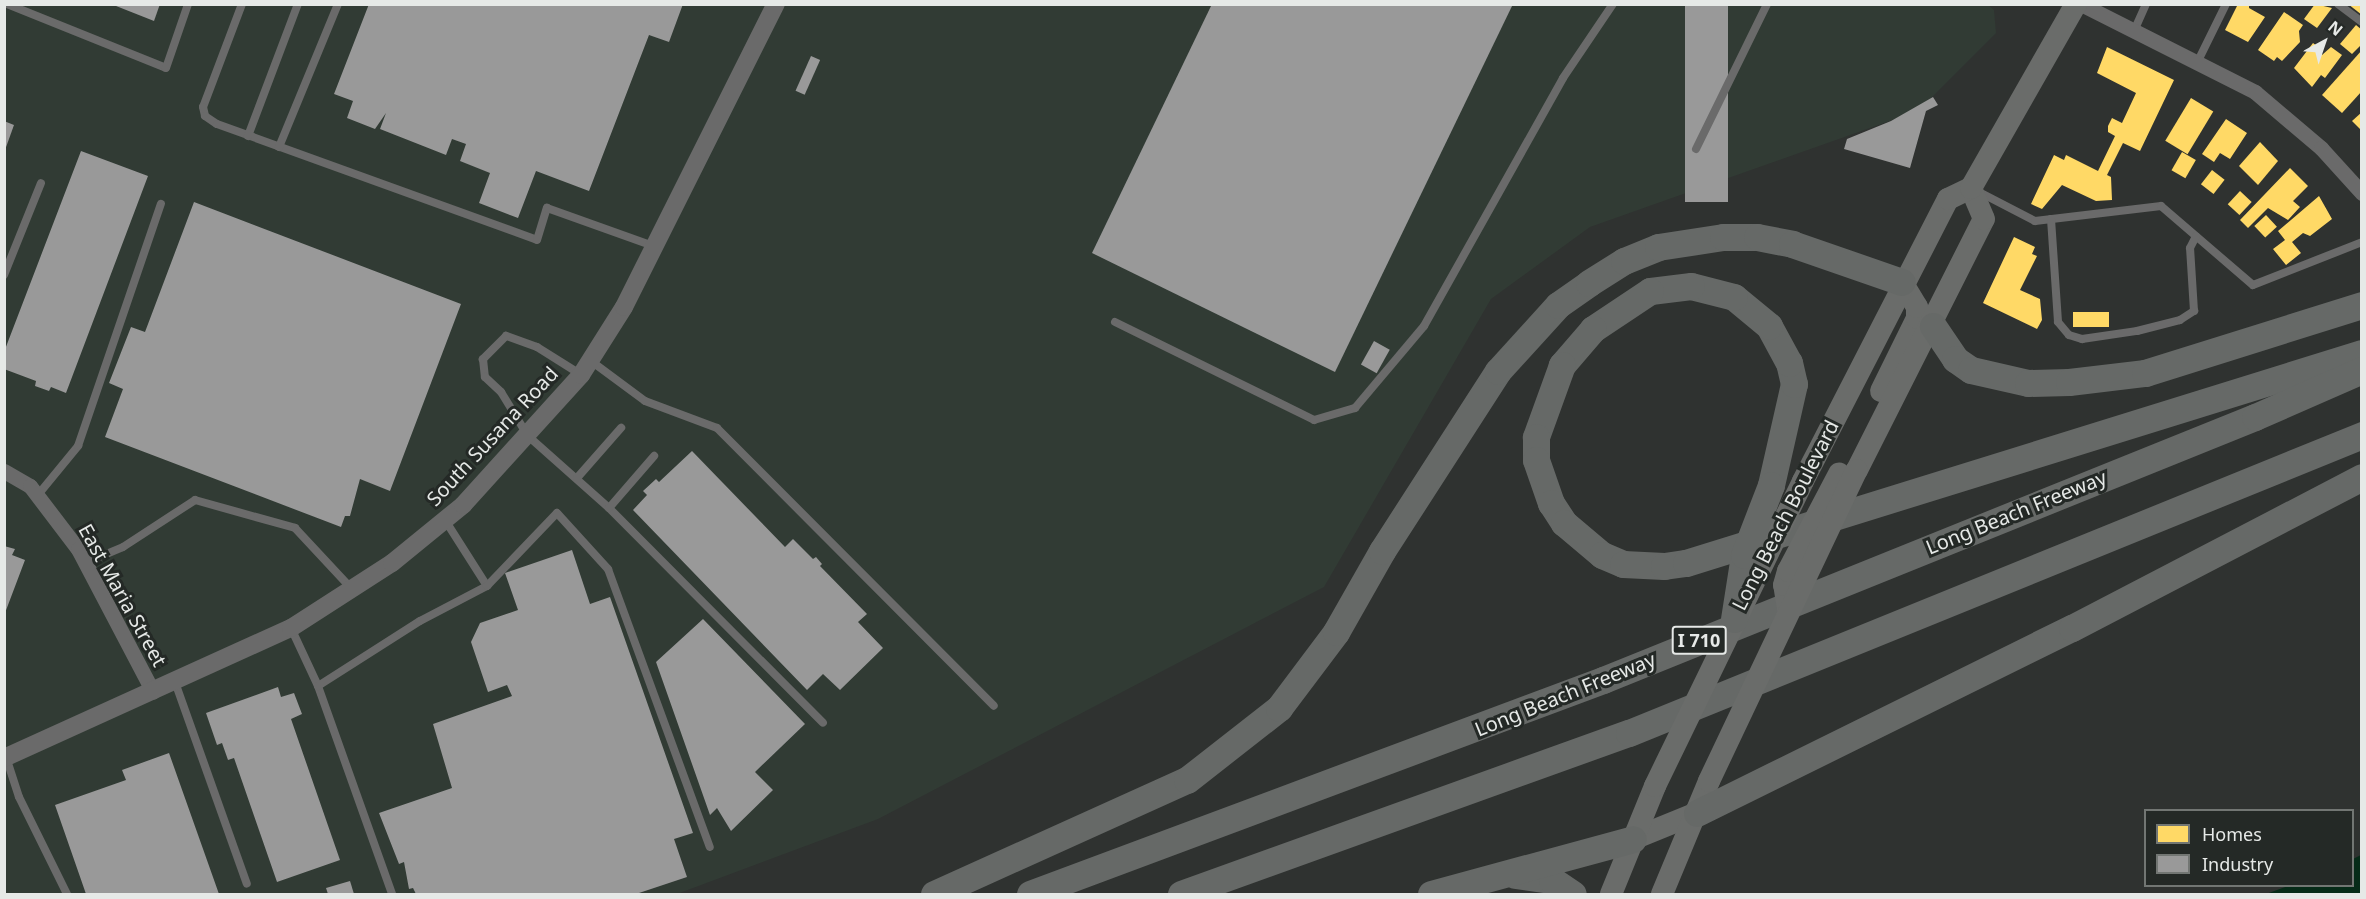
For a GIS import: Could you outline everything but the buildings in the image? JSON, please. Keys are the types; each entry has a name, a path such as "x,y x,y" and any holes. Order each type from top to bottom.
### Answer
{"highway":[{"path":"934,894 1187,780 1279,708 1308,675 1336,632 1382,551 1498,370 1550,313 1589,283 1624,261 1658,248 1723,237 1757,237 1792,244 1902,282"},
{"path":"1734,619 1744,555 1771,485 1794,384 1789,363 1768,326 1734,297 1691,286 1650,291 1593,328 1562,365 1536,437 1536,460 1551,503 1564,523 1602,555 1623,564 1664,567 1686,563 2361,353"},
{"path":"1933,326 1955,359 1971,370 2028,383 2068,382 2145,373 2361,305"},
{"name":"Long Beach Freeway","path":"1030,894 1581,688 2255,417 2361,370"},
{"path":"1181,894 1629,733 2361,435"},
{"path":"1697,813 2072,628 2361,477"},
{"path":"1431,894 1633,839"},
{"path":"1502,874 1552,880 1574,894"}],"main road":[{"name":"Long Beach Boulevard","path":"1611,894 1655,786 1734,619 1902,282 1948,199 1971,188 2076,4"},
{"path":"1848,472 1933,326 1984,219 1971,188"},
{"path":"1662,894 1709,781 1788,611 1917,318 1917,307 1902,282"},
{"path":"1633,839 1697,813"}],"street":[{"name":"South Susana Road","path":"5,758 291,628 353,591 445,520 528,436 585,367 624,307 776,4"},
{"path":"2080,4 2255,92 2321,148 2361,193"},
{"name":"East Maria Street","path":"4,471 30,486 85,563 153,692"}],"lane":[{"path":"7,4 166,68 188,4"},
{"path":"242,4 202,106 206,116 217,124 279,147 359,172 537,240 547,208 655,246"},
{"path":"248,135 298,4"},
{"path":"279,147 338,4"},
{"path":"1115,322 1314,420 1355,408 1424,326 1563,78 1613,4"},
{"path":"1696,149 1767,4"},
{"path":"2134,31 2146,4"},
{"path":"2197,63 2226,4"},
{"path":"2338,4 2361,22"},
{"path":"4,275 41,183"},
{"path":"1971,188 2035,221 2161,206 2253,285 2361,243"},
{"path":"37,495 78,446 161,204"},
{"path":"2051,219 2058,322 2069,335 2082,339 2137,331 2180,320 2194,311 2190,248 2196,236"},
{"path":"823,723 609,508 528,436 501,392 485,377 483,359 506,336 585,367 645,401 717,428 994,706"},
{"path":"577,478 621,428"},
{"path":"609,508 654,456"},
{"path":"85,563 123,547 195,500 295,528 353,591"},
{"path":"318,686 420,621 486,586 557,513 608,569 710,847"},
{"path":"445,520 486,586"},
{"path":"291,628 318,686 392,894"},
{"path":"175,682 247,884"},
{"path":"5,758 19,797 67,894"}],"shaded area":[{"path":"1987,4 1994,10 1996,33 1918,111 1590,227 1491,299 1324,587 878,819 677,894 5,894 5,5"},
{"path":"2361,855 2361,894 2266,894 2285,887 2354,887 2354,858"}]}
